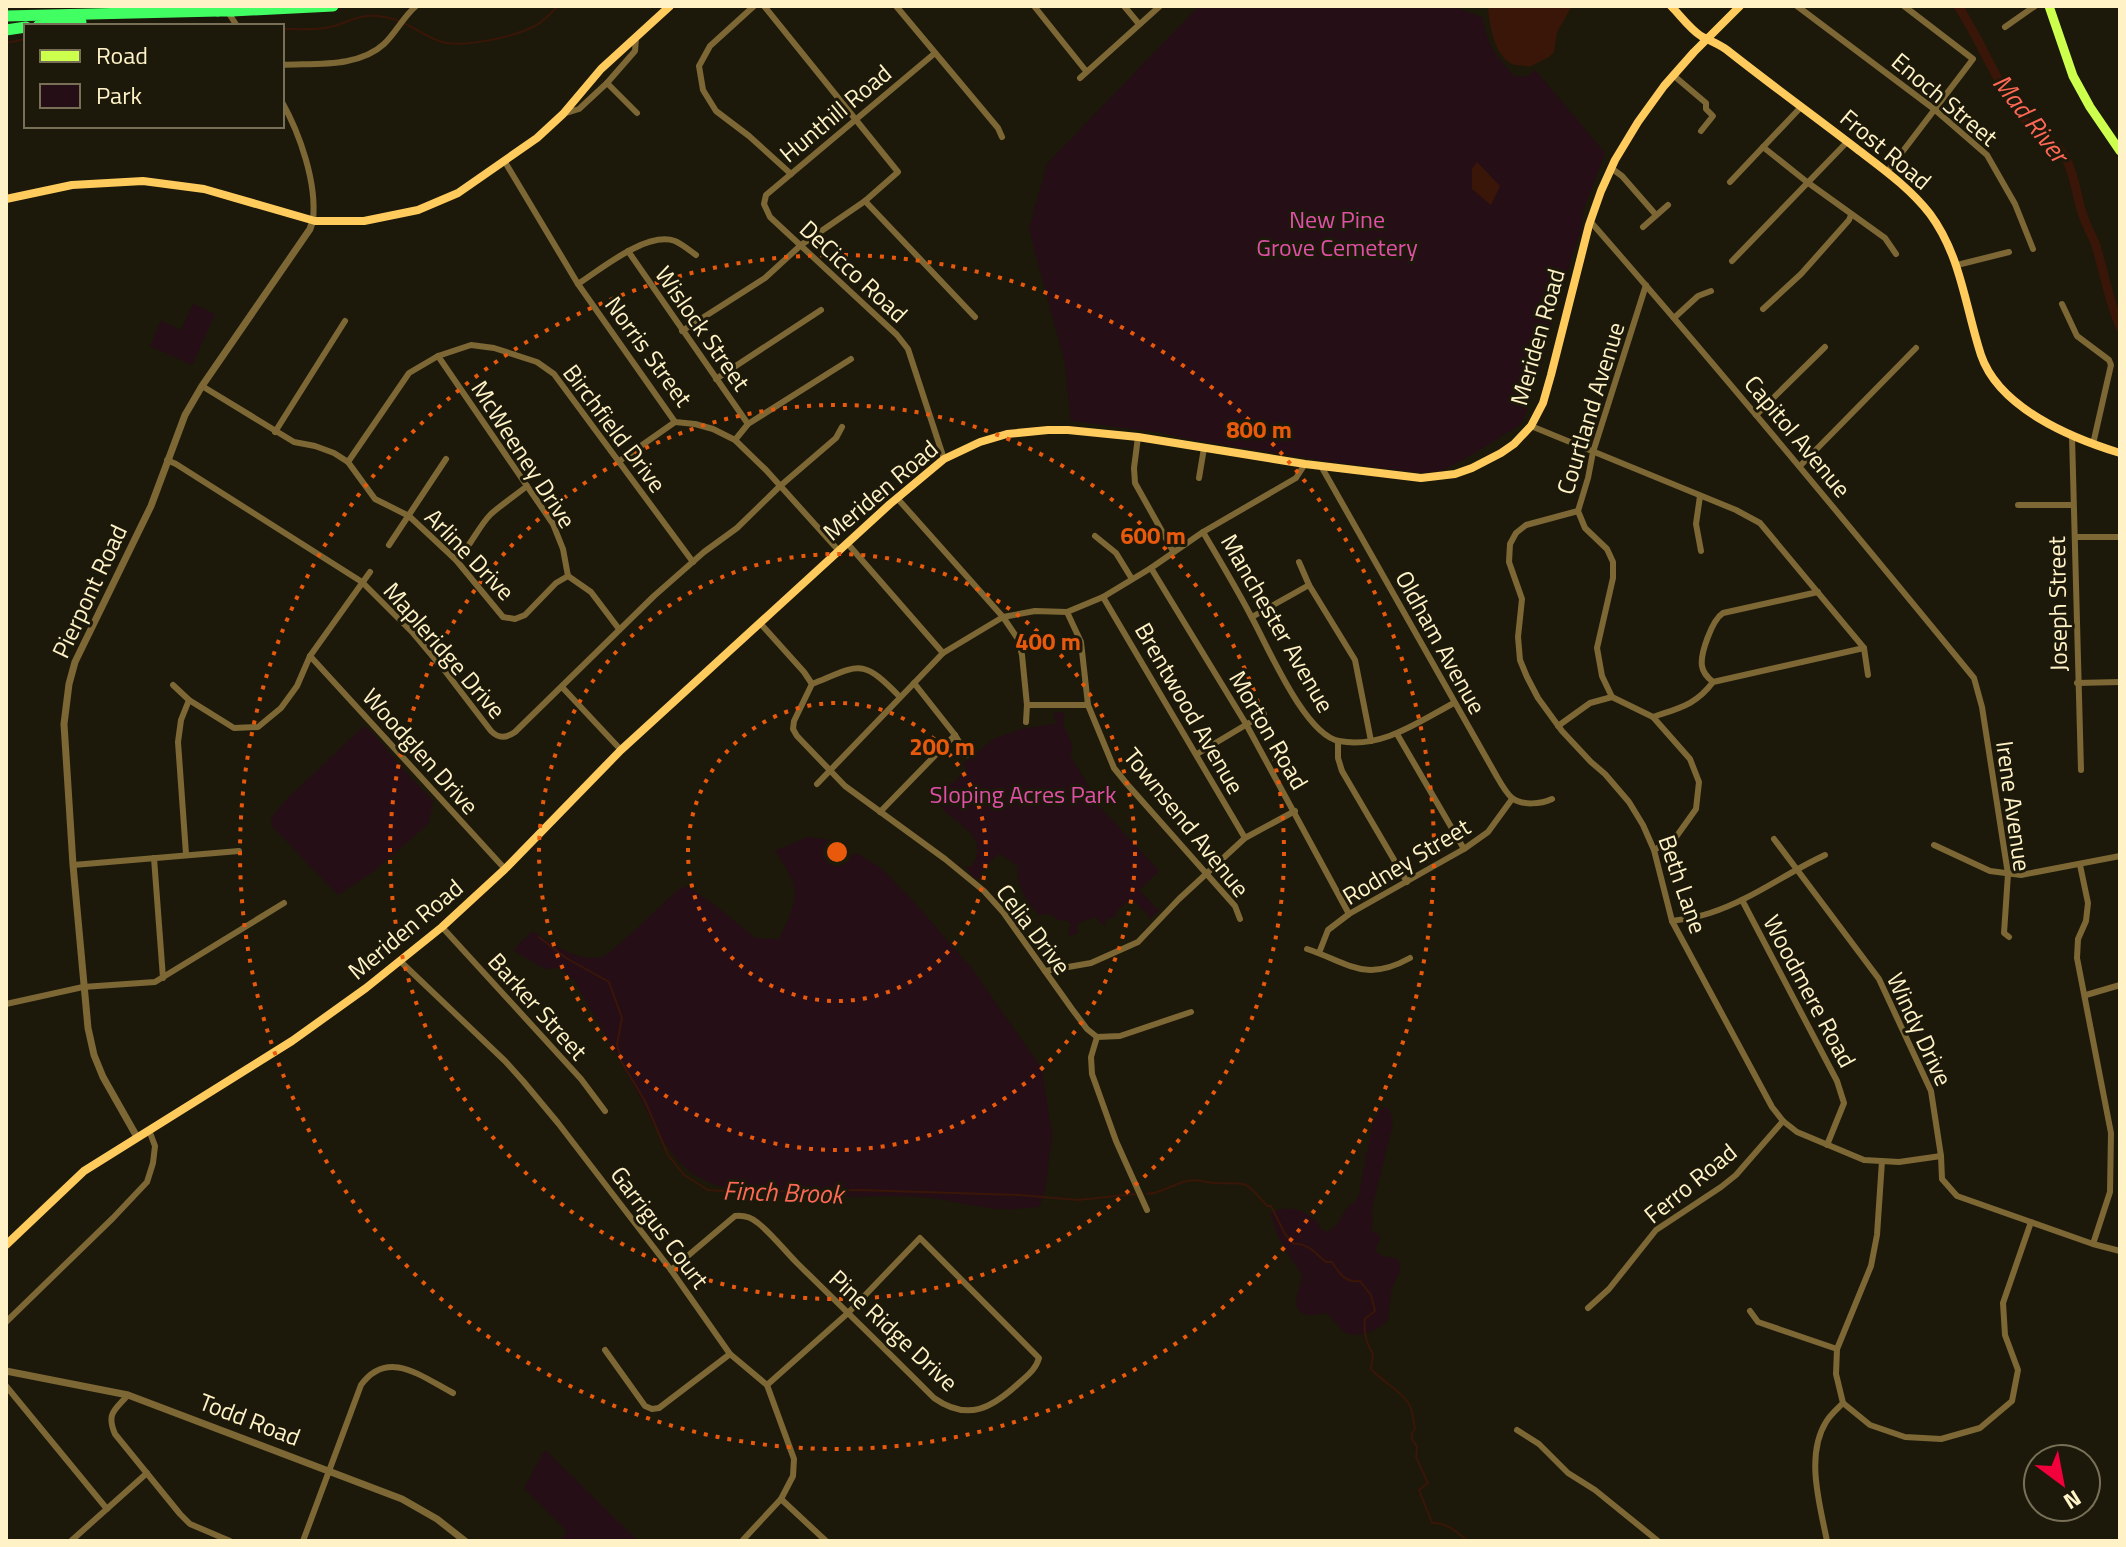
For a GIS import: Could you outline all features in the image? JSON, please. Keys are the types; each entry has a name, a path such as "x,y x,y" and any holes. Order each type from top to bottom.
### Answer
{"highway":[{"path":"6,16 333,6"},
{"path":"63,24 112,20 132,13"}],"main road":[{"path":"6,199 72,185 143,181 204,189 313,220 364,221 418,210 451,197 537,138 563,114 596,75 670,6"},
{"name":"Frost Road","path":"1671,6 1697,33 1718,43 1887,172 1927,210 1957,265 1980,352 1992,377 2012,398 2072,436 2120,453"},
{"name":"Meriden Road","path":"6,1245 71,1182 137,1137 292,1041 347,1003 442,927 505,869 621,750 847,543 944,459 980,442 1017,432 1068,430 1138,437 1305,464 1434,478 1455,474 1487,461 1514,444 1531,426 1543,403 1590,221 1611,168 1638,122 1673,75 1740,6"},
{"path":"2049,6 2073,76 2120,151"}],"street":[{"path":"284,65 359,59 383,45 416,6"},
{"path":"754,6 710,46 699,66 703,90 716,111 791,174"},
{"path":"682,331 765,278 801,245 865,201 898,172 764,6"},
{"path":"896,6 998,128 1002,137"},
{"path":"1034,6 1086,71"},
{"path":"1124,6 1139,24"},
{"path":"1080,78 1160,6"},
{"name":"Enoch Street","path":"1797,6 1934,109 1987,155 2015,204 2033,249"},
{"path":"1887,172 1973,59 1904,6"},
{"path":"2005,27 2035,6"},
{"path":"563,114 579,109 607,83 635,51 636,38"},
{"name":"Hunthill Road","path":"764,204 766,195 935,53"},
{"path":"1673,75 1706,103 1706,109 1713,116 1701,131"},
{"path":"607,83 637,113"},
{"path":"284,106 306,161 313,220"},
{"path":"1730,182 1801,107"},
{"path":"1732,261 1847,142"},
{"path":"1763,147 1885,238 1896,254"},
{"name":"Norris Street","path":"505,162 578,284 675,422 713,429 735,440 839,551"},
{"path":"1611,168 1622,176 1656,215"},
{"path":"865,201 975,317"},
{"name":"DeCicco Road","path":"764,204 770,217 897,335 908,349 944,459"},
{"path":"1643,227 1668,205"},
{"path":"1763,309 1801,274 1851,215"},
{"name":"Pierpont Road","path":"137,1137 103,1077 88,1028 64,724 69,684 75,662 151,506 185,415 310,229 313,220"},
{"name":"Capitol Avenue","path":"1590,221 1800,466 1974,678"},
{"path":"578,284 628,251 653,241 672,240 696,255"},
{"name":"Wislock Street","path":"628,251 748,424"},
{"path":"1957,265 2009,252"},
{"name":"Courtland Avenue","path":"1612,697 1602,676 1597,648 1613,578 1613,562 1607,549 1585,528 1578,511 1593,452 1646,285"},
{"path":"1674,318 1698,296 1711,291"},
{"path":"2062,304 2077,336 2109,360 2111,365 2093,444"},
{"path":"716,379 821,310"},
{"path":"275,432 345,321"},
{"name":"Birchfield Drive","path":"348,462 409,373 438,356 471,345 494,348 537,362 554,374 693,562"},
{"path":"1756,415 1825,347"},
{"path":"1800,466 1916,348"},
{"name":"McWeeney Drive","path":"438,356 553,524 563,549 568,576"},
{"path":"735,440 748,424 851,359"},
{"name":"Arline Drive","path":"202,386 294,442 334,453 348,462 375,499 409,516 456,560 503,617 515,619 525,615 556,583 568,576"},
{"path":"618,462 675,422"},
{"path":"1531,426 1736,510 1760,523 1864,648 1868,675"},
{"name":"Mapleridge Drive","path":"167,460 362,582 413,633 494,735 505,737 515,732 619,629 693,562 737,528 836,438 842,427"},
{"name":"Joseph Street","path":"2072,436 2081,770"},
{"path":"1138,437 1135,483 1173,551"},
{"path":"1199,478 1204,448"},
{"path":"389,545 446,459"},
{"path":"817,784 943,653 1003,617 1035,611 1067,612 1103,597 1203,532 1296,478 1305,464"},
{"name":"Oldham Avenue","path":"1321,466 1454,703 1512,799"},
{"path":"456,560 468,550 491,514 527,486"},
{"path":"1700,496 1696,524 1701,551"},
{"path":"897,498 1003,617 1018,639 1027,705 1026,722"},
{"path":"2018,505 2072,505"},
{"name":"Beth Lane","path":"1578,511 1526,525 1516,533 1509,549 1509,562 1522,599 1518,637 1520,660 1532,687 1572,744 1605,774 1629,802 1654,850 1672,921 1772,1107 1783,1121 1797,1132 1864,1160 1899,1162 1941,1156"},
{"name":"Manchester Avenue","path":"1203,532 1301,708 1324,734 1338,741 1382,740 1454,703"},
{"path":"1095,536 1116,553 1132,579"},
{"path":"2075,537 2120,537"},
{"path":"847,543 943,653"},
{"path":"1299,562 1309,585 1355,660 1371,741"},
{"name":"Morton Road","path":"1151,568 1246,724 1349,914"},
{"path":"173,685 189,700 234,728 258,727 281,708 297,686 310,656 370,572"},
{"path":"568,576 591,592 619,629"},
{"path":"1252,617 1309,585"},
{"path":"1713,682 1702,665 1708,636 1717,617 1723,613 1818,592"},
{"name":"Brentwood Avenue","path":"1103,597 1245,838"},
{"name":"Townsend Avenue","path":"1067,612 1081,642 1088,705 1114,768 1208,873 1235,906 1240,919"},
{"path":"760,623 812,684 858,667 873,671 900,697"},
{"path":"1653,717 1691,704 1713,682 1864,648"},
{"name":"Woodglen Drive","path":"310,656 505,869"},
{"name":"Irene Avenue","path":"1974,678 1982,707 2008,874 2004,933 2009,937"},
{"path":"2077,683 2120,682"},
{"path":"914,683 967,755"},
{"name":"Celia Drive","path":"812,684 794,721 793,729 797,736 845,786 984,891 1003,912 1080,1019 1097,1037"},
{"path":"562,687 621,750"},
{"path":"1558,726 1590,703 1612,697 1653,717 1690,759 1699,782 1696,809 1676,837 1654,850"},
{"path":"186,854 178,742 181,720 189,700"},
{"path":"1027,705 1088,705"},
{"path":"1197,754 1264,714"},
{"path":"1397,734 1464,849"},
{"path":"880,812 955,735"},
{"path":"1338,741 1342,771 1407,882"},
{"path":"1512,799 1531,804 1552,799"},
{"name":"Rodney Street","path":"1319,953 1328,930 1349,914 1464,849 1488,832 1512,799"},
{"path":"1045,971 1091,963 1138,942 1245,838 1295,811"},
{"name":"Windy Drive","path":"1774,839 1879,979 1931,1091 1942,1179 1957,1196 2120,1251"},
{"path":"1934,845 1990,871 2021,875 2120,856"},
{"path":"73,865 239,851"},
{"path":"1672,921 1709,914 1742,900 1825,855"},
{"path":"154,858 163,978"},
{"path":"2080,865 2088,903 2086,921 2078,939 2077,958 2111,1133 2110,1192 2093,1244"},
{"name":"Woodmere Road","path":"1742,900 1837,1081 1844,1103 1827,1145"},
{"path":"6,1004 83,987 155,982 284,903"},
{"name":"Barker Street","path":"442,927 581,1079 605,1111"},
{"path":"1307,949 1353,968 1376,971 1394,967 1410,958"},
{"name":"Garrigus Court","path":"400,961 523,1081 671,1270 730,1354 767,1385 794,1459 793,1476 781,1499 742,1541"},
{"path":"2086,995 2120,985"},
{"path":"1147,1210 1107,1118 1092,1074 1091,1057 1097,1037 1120,1036 1191,1012"},
{"name":"Ferro Road","path":"1588,1308 1609,1289 1656,1230 1736,1175 1783,1121"},
{"path":"6,1322 147,1182 155,1146 149,1130"},
{"path":"1882,1161 1877,1235 1871,1266 1837,1349 1836,1374 1843,1403 1870,1425 1905,1437 1941,1439 1980,1428 2012,1401 2018,1370 2005,1335 2003,1303 2031,1222"},
{"name":"Pine Ridge Drive","path":"671,1270 735,1216 744,1215 757,1221 848,1313 934,1398 948,1408 963,1411 983,1408 1006,1395 1037,1365 1039,1358 920,1238 848,1313"},
{"path":"1750,1311 1758,1322 1837,1349"},
{"path":"767,1385 848,1313"},
{"path":"605,1350 645,1406 652,1409 659,1408 730,1354"},
{"path":"303,1541 361,1385 369,1374 392,1365 453,1393"},
{"name":"Todd Road","path":"6,1371 128,1395 402,1499 437,1519 465,1541"},
{"path":"6,1386 107,1509"},
{"path":"128,1395 112,1413 110,1422 115,1434 190,1524 230,1541"},
{"path":"1827,1541 1818,1495 1816,1464 1819,1437 1827,1420 1843,1403"},
{"path":"1517,1430 1539,1444 1568,1473 1595,1490 1658,1541"},
{"path":"71,1541 147,1473"},
{"path":"781,1499 826,1541"}],"green space":[{"name":"New Pine Grove Cemetery","path":"1199,6 1451,6 1482,17 1493,49 1514,76 1526,76 1535,70 1605,153 1583,211 1582,227 1565,286 1521,424 1442,471 1424,473 1332,462 1071,421 1065,364 1029,229 1047,164"},
{"path":"193,304 215,314 192,365 150,346 161,321 181,330"},
{"name":"Sloping Acres Park","path":"1055,712 1064,713 1063,724 1073,747 1070,755 1102,809 1159,871 1139,890 1157,909 1161,909 1149,920 1149,916 1131,898 1116,912 1116,917 1106,919 1105,927 1095,917 1078,923 1077,933 1069,936 1071,925 1068,921 1057,920 1051,914 1039,915 1034,909 1020,887 1018,866 1002,855 997,854 980,874 980,879 974,878 965,867 972,866 977,855 974,838 940,805 932,788 942,791 946,782 953,784 966,770 963,764 994,739 1021,729 1057,723 1053,715"},
{"path":"364,726 433,801 429,823 374,871 338,895 271,825 272,817"},
{"path":"808,837 837,843 851,855 859,854 882,869 972,969 1042,1069 1052,1135 1045,1191 1039,1207 997,1209 918,1197 764,1195 707,1181 686,1168 664,1142 574,980 560,968 545,969 513,950 533,931 575,955 602,957 678,890 688,886 755,938 779,939 791,913 795,894 790,875 775,851"},
{"path":"1382,1107 1389,1109 1393,1123 1371,1211 1371,1231 1381,1239 1376,1252 1396,1258 1400,1271 1391,1291 1388,1320 1379,1327 1356,1335 1345,1332 1325,1313 1311,1315 1298,1310 1302,1275 1278,1237 1270,1213 1284,1209 1299,1211 1313,1218 1321,1230 1328,1232 1339,1223 1345,1210 1359,1195 1372,1126"},
{"path":"545,1450 638,1541 559,1541 567,1531 524,1488"}],"shaded area":[{"path":"1488,6 1572,6 1557,32 1554,52 1529,67 1512,64 1500,52 1491,29"},
{"path":"1477,162 1500,186 1491,205 1472,189 1472,169"}],"waterway":[{"path":"284,29 325,28 378,16 403,23 439,41 474,43 526,30 541,22 558,6"},
{"name":"Mad River","path":"1958,6 2020,114 2057,147 2067,161 2120,326"},
{"path":"6,43 24,39"},
{"name":"Finch Brook","path":"539,937 566,958 609,982 622,1018 617,1044 621,1061 645,1101 668,1155 684,1175 708,1190 858,1190 1078,1200 1135,1194"},
{"name":"Finch Brook","path":"1147,1194 1192,1180 1245,1184 1267,1206 1271,1206 1285,1234 1294,1244 1307,1247 1326,1262 1332,1262 1346,1279 1360,1281 1371,1295 1375,1311 1365,1319 1364,1324 1373,1354 1371,1369 1402,1395 1410,1407 1416,1457 1428,1483 1419,1490 1432,1523 1446,1526 1467,1541"}]}
